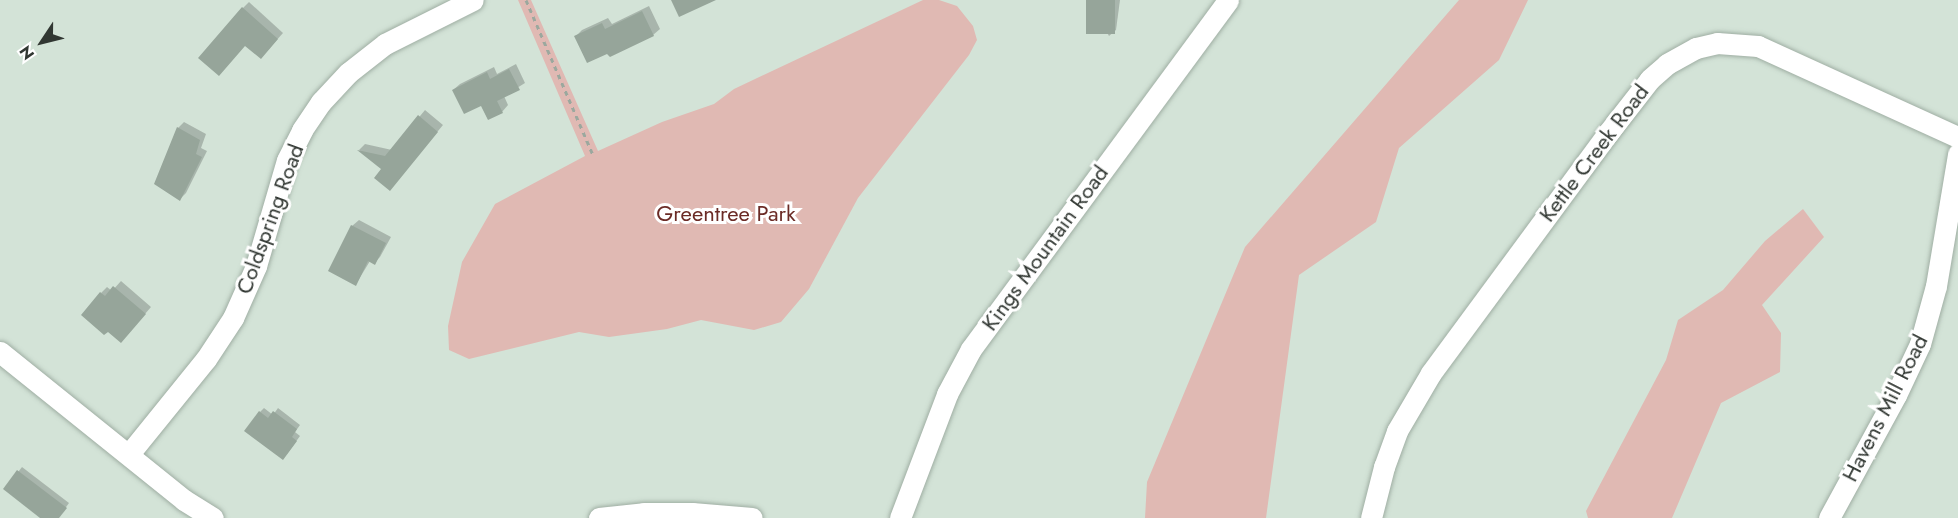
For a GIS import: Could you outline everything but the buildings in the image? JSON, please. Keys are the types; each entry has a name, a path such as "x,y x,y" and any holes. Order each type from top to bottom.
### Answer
{"street":[{"name":"Coldspring Road","path":"129,454 206,359 232,318 256,266 287,160 302,130 321,102 348,73 385,44 473,0"},
{"name":"Kings Mountain Road","path":"900,518 947,394 971,349 1227,0"},
{"name":"Kettle Creek Road","path":"1371,518 1384,467 1398,431 1431,373 1622,115 1650,79 1667,64 1696,48 1717,43 1758,46 1958,137"},
{"name":"Havens Mill Road","path":"1829,518 1896,395 1923,334 1936,286 1958,154"},
{"path":"0,352 184,500 213,518"},
{"path":"599,518 644,513 692,513 752,518"}],"path":[{"path":"526,0 593,155"}],"green space":[{"name":"Greentree Park","path":"518,0 531,0 598,151 662,122 714,104 734,89 923,0 939,0 957,6 973,26 977,40 969,55 858,198 809,289 781,322 754,330 701,320 667,329 609,337 579,332 469,359 449,350 448,326 462,262 495,204 585,156"},
{"path":"1459,0 1528,0 1499,60 1399,148 1376,222 1299,275 1266,518 1145,518 1147,482 1245,247"},
{"path":"1803,209 1824,237 1762,305 1781,333 1780,372 1721,403 1672,518 1588,518 1586,511 1666,360 1678,320 1723,290 1765,241"}]}
